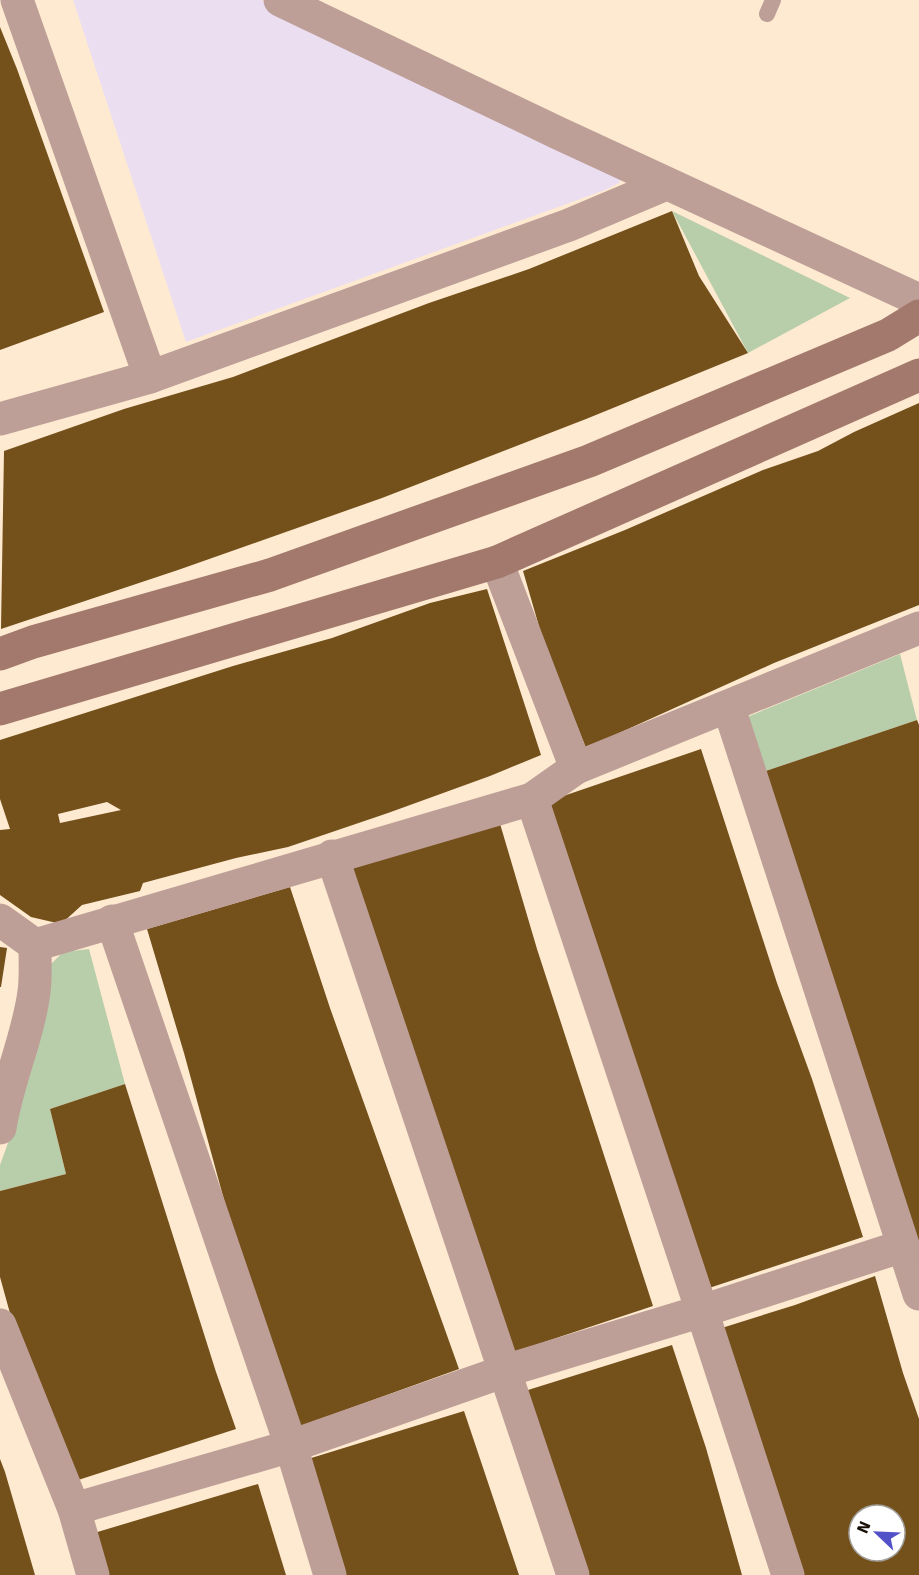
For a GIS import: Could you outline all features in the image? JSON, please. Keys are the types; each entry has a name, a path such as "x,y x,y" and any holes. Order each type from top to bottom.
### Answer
{"street":[{"path":"18,0 150,377"},
{"path":"280,0 666,184 919,300"},
{"path":"0,419 150,377 569,225 666,184"},
{"path":"0,654 33,642 270,575 589,461 888,335 919,316"},
{"path":"0,709 497,562 919,375"},
{"path":"497,562 576,768"},
{"path":"35,945 531,799 576,768 729,708 916,639"},
{"path":"729,708 919,1294"},
{"path":"531,799 788,1575"},
{"path":"332,856 573,1575"},
{"path":"0,920 35,945"},
{"path":"111,921 291,1446 330,1575"},
{"path":"0,1128 5,1098 27,1027 34,991 35,945"},
{"path":"74,1509 291,1446 505,1371 903,1246"},
{"path":"0,1326 74,1509 93,1575"}],"shaded area":[{"path":"73,0 261,0 620,175 621,179 619,183 605,190 186,342"}],"green space":[{"path":"672,211 850,298 748,353"},
{"path":"900,654 917,720 754,775 735,722"},
{"path":"89,949 125,1084 50,1109 66,1174 0,1191 0,1165 17,1118 50,965 63,952"}],"building":[{"path":"0,27 104,312 0,350"},
{"path":"672,211 699,276 748,353 382,498 1,629 4,451 124,409 233,377 429,303 529,269"},
{"path":"919,403 919,605 774,663 586,748 545,647 523,571 763,470 818,451"},
{"path":"487,589 541,755 490,776 288,847 236,858 143,883 140,891 82,905 61,924 31,917 0,895 0,830 10,829 0,799 0,740 233,666 332,638 430,603","holes":["107,802 121,810 60,823 58,814"]},
{"path":"917,720 919,725 919,1269 754,775"},
{"path":"701,749 863,1237 694,1293 540,804"},
{"path":"498,817 537,949 653,1306 493,1359 328,875"},
{"path":"290,887 330,1008 459,1369 287,1431 184,1053 147,929"},
{"path":"0,947 7,948 1,987 0,987"},
{"path":"125,1084 236,1429 72,1482 16,1335 0,1277 0,1191 66,1174 50,1109"},
{"path":"875,1276 919,1419 919,1575 787,1575 709,1332 795,1305"},
{"path":"672,1345 706,1448 742,1575 563,1575 506,1397"},
{"path":"464,1411 519,1575 330,1575 295,1463"},
{"path":"0,1459 5,1472 35,1575 0,1575"},
{"path":"258,1484 286,1575 93,1575 84,1536"}]}
